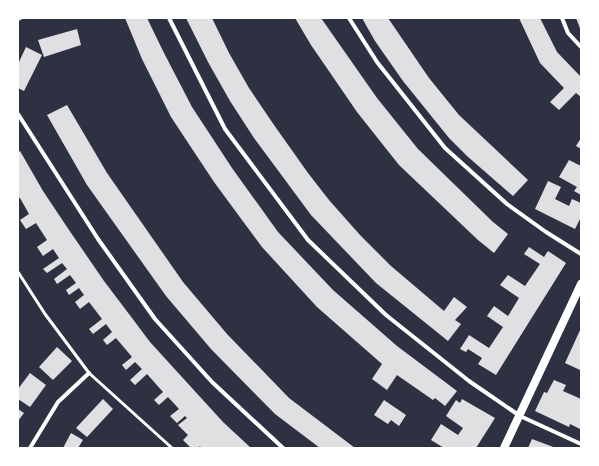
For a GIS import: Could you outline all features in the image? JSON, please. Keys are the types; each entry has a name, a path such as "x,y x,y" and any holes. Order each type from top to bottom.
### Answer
{"main road":[{"path":"504,448 581,284"}],"street":[{"path":"169,18 225,129 308,240 386,315 469,381 520,416 581,444"},
{"path":"349,18 377,62 445,148 507,204 546,232 581,254"},
{"path":"562,18 568,33 581,47"},
{"path":"18,114 98,239 155,319 212,382 284,448"},
{"path":"30,448 58,402 89,373"}],"lane":[{"path":"18,272 45,314 89,373 172,448"}],"building":[{"path":"125,18 147,18 192,107 232,168 278,232 333,290 397,346 457,391 445,406 435,398 433,400 397,375 387,390 372,379 382,364 317,307 262,247 214,182 171,117 142,59"},
{"path":"186,18 212,18 229,53 249,88 274,125 329,200 360,235 391,266 444,311 454,297 467,307 455,320 461,324 448,341 376,283 311,215 254,138 230,101"},
{"path":"295,18 321,18 377,98 418,149 493,222 508,234 494,253 478,240 399,165 357,112 311,45"},
{"path":"362,18 388,18 429,78 459,115 528,180 513,196 467,156 449,138 403,81 375,41"},
{"path":"519,18 540,18 557,52 581,77 581,97 576,93 559,110 550,102 564,88 540,63"},
{"path":"576,18 581,18 581,31"},
{"path":"77,29 81,45 44,57 38,40"},
{"path":"26,47 42,55 24,91 18,88 18,64"},
{"path":"67,105 107,173 183,282 227,334 289,398 355,448 320,448 275,414 211,349 166,296 87,185 47,115"},
{"path":"581,138 581,149 576,146"},
{"path":"20,151 43,191 69,230 104,281 150,342 223,422 251,448 201,448 200,446 198,448 191,448 183,440 188,435 178,425 187,418 185,416 177,423 170,416 179,409 168,397 159,405 154,400 163,392 147,374 135,385 130,380 142,369 135,362 126,370 122,365 132,357 116,338 107,345 103,340 112,332 106,324 93,334 89,329 102,319 89,302 80,309 75,302 84,295 79,288 69,295 66,290 76,283 70,275 57,284 54,279 67,269 62,263 47,273 43,269 59,258 53,249 43,256 37,247 47,240 36,223 26,229 20,220 29,214 20,198 18,198 18,152"},
{"path":"569,160 581,166 581,195 574,191 577,187 559,177"},
{"path":"548,181 561,187 555,199 569,206 572,199 581,203 581,217 575,229 535,209"},
{"path":"529,247 544,257 548,251 566,263 496,375 478,364 482,358 468,349 466,352 460,349 469,335 489,348 503,327 487,316 494,306 508,316 519,298 500,285 508,275 525,286 540,264 524,254"},
{"path":"581,328 581,366 580,370 565,363"},
{"path":"57,347 72,361 53,380 39,367"},
{"path":"30,373 46,385 30,407 18,399 18,389"},
{"path":"554,380 566,385 563,391 581,399 580,429 570,424 569,427 535,411 544,392 547,393"},
{"path":"103,399 113,409 87,437 76,428"},
{"path":"462,399 495,418 476,448 444,448 431,440 441,424 458,435 463,428 446,416 456,400 460,403"},
{"path":"384,400 406,415 399,426 391,420 388,424 374,415"},
{"path":"18,409 24,413 18,421"},
{"path":"71,433 83,440 78,448 63,448"},
{"path":"532,439 556,448 528,448"}]}
